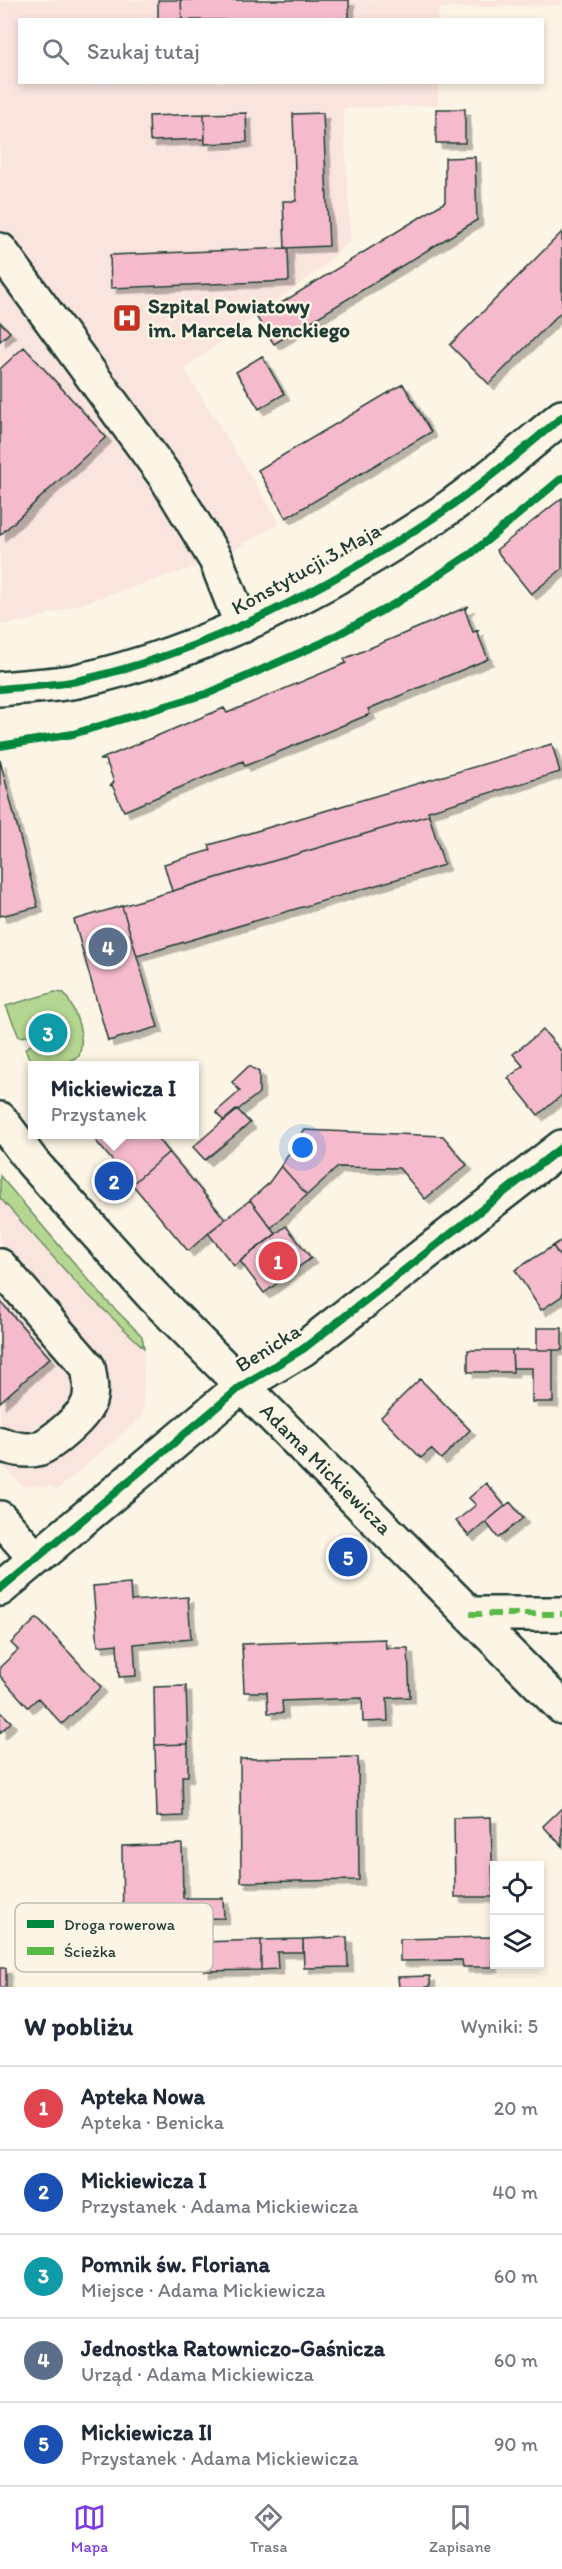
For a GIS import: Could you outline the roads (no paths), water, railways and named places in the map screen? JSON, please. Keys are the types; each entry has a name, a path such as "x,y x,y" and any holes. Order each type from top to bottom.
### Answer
{"street":[{"path":"0,250 165,476 216,560 242,626"},
{"name":"Konstytucji 3 Maja","path":"0,689 76,681 178,652 242,626 315,590 442,512 562,417"},
{"name":"Adama Mickiewicza","path":"0,1119 33,1163 152,1295 562,1707"},
{"name":"Benicka","path":"0,1589 243,1385 303,1349 562,1147"},
{"path":"0,1266 88,1367 91,1389 88,1405 75,1422 37,1449 0,1444"},
{"path":"0,1518 35,1558"},
{"path":"470,1614 562,1614"}],"place":[{"name":"Szpital Powiatowy im. Marcela Nenckiego","path":"127,318"},
{"name":"Jednostka Ratowniczo-Gaśnicza","path":"108,947"},
{"name":"Pomnik św. Floriana","path":"48,1033"},
{"name":"Mickiewicza I","path":"114,1181"},
{"name":"Apteka Nowa","path":"278,1261"},
{"name":"Mickiewicza II","path":"348,1557"}]}
